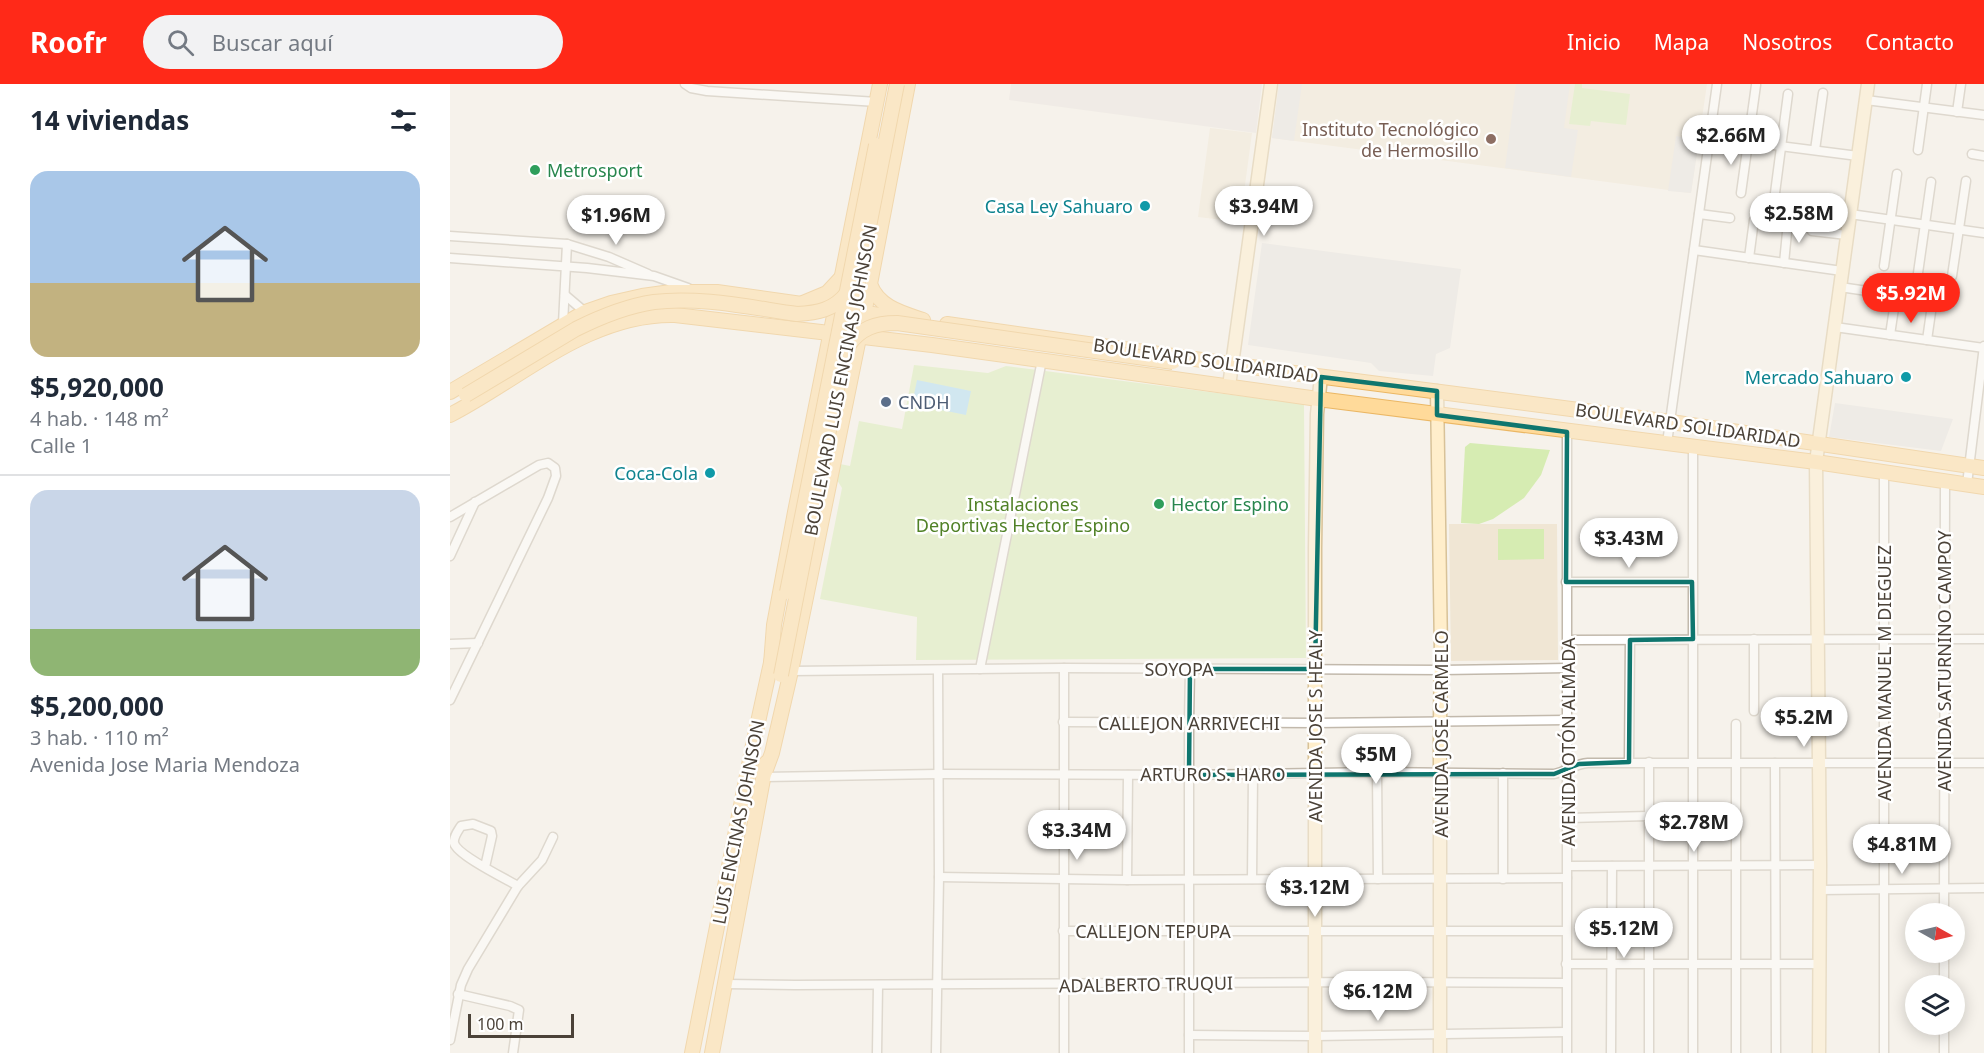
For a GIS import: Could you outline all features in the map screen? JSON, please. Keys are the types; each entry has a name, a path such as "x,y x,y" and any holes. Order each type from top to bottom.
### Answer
{"main road":[{"path":"771,664 777,606 880,84"},
{"name":"BOULEVARD LUIS ENCINAS JOHNSON","path":"787,592 889,84"},
{"name":"BOULEVARD LUIS ENCINAS JOHNSON","path":"786,673 897,84"},
{"path":"786,673 865,313 908,84"},
{"path":"450,405 576,329 631,307 654,302 691,301 798,314 813,314 825,310 836,304 851,288 869,234"},
{"path":"799,304 827,293 842,276"},
{"path":"870,284 872,290 884,304 923,320"},
{"name":"BOULEVARD SOLIDARIDAD","path":"450,392 585,312 629,298 697,291 744,295 1232,364 1671,422 1984,468"},
{"path":"742,322 746,309 744,295"},
{"name":"BOULEVARD SOLIDARIDAD","path":"450,416 579,340 616,323 663,315 885,339 1437,415 1816,462 1984,487"},
{"path":"824,406 849,345 857,334 882,323 1186,364 1203,359"},
{"path":"808,330 821,346 825,360"},
{"path":"854,365 862,353 885,339"},
{"name":"LUIS ENCINAS JOHNSON","path":"692,1053 753,745 787,592"},
{"name":"LUIS ENCINAS JOHNSON","path":"712,1053 765,774 769,738 786,673"}],"street":[{"path":"1229,386 1271,84"},
{"path":"1667,443 1717,84"},
{"path":"1819,1053 1820,865 1816,462 1868,84"},
{"path":"1918,150 1927,84"},
{"path":"1957,112 1961,84"},
{"path":"687,85 707,92 877,102"},
{"path":"1741,194 1756,86"},
{"path":"1815,150 1823,93"},
{"path":"1774,193 1788,94"},
{"path":"1866,100 1984,115"},
{"path":"1709,136 1858,156"},
{"path":"1972,154 1984,156"},
{"path":"1884,266 1897,174"},
{"path":"1952,276 1966,181"},
{"path":"1918,273 1931,182"},
{"path":"1699,214 1730,218"},
{"path":"1850,214 1984,232"},
{"path":"1749,258 1754,220"},
{"path":"1784,263 1788,222"},
{"path":"1812,231 1847,235"},
{"path":"450,236 567,244 609,257 697,291"},
{"path":"562,324 567,244"},
{"path":"1694,250 1842,271"},
{"path":"450,258 654,276"},
{"path":"1840,287 1874,292"},
{"path":"1890,335 1897,288"},
{"path":"1927,340 1934,291"},
{"path":"565,295 585,312"},
{"path":"1835,327 1984,347 1967,484"},
{"path":"981,669 1042,360"},
{"name":"AVENIDA JOSE S HEALY","path":"1315,1053 1315,548 1318,399 1321,376"},
{"name":"AVENIDA JOSE CARMELO","path":"1437,391 1441,670 1440,1053"},
{"name":"AVENIDA OTÓN ALMADA","path":"1567,432 1567,1053"},
{"path":"1693,447 1693,1053"},
{"path":"450,517 533,468 548,463 552,464 556,471 554,484 450,700"},
{"name":"AVENIDA MANUEL M DIEGUEZ","path":"1884,472 1886,889 1884,1053"},
{"name":"AVENIDA SATURNINO CAMPOY","path":"1944,903 1945,481"},
{"path":"450,556 475,502"},
{"path":"1566,582 1692,582"},
{"path":"1754,639 1754,711"},
{"path":"1568,640 1984,639"},
{"path":"1629,762 1630,640"},
{"path":"450,644 478,643"},
{"path":"1064,668 1064,1053"},
{"name":"SOYOPA","path":"786,673 1064,668 1441,670 1568,668"},
{"path":"1189,1053 1188,722 1190,669"},
{"path":"936,1053 939,877 938,670"},
{"name":"CALLEJON ARRIVECHI","path":"1064,723 1567,720"},
{"path":"1736,724 1737,1053"},
{"name":"ARTURO S. HARO","path":"765,774 1189,776 1439,772 1554,774 1579,764 1629,762 1984,763"},
{"path":"1649,762 1649,1053"},
{"path":"1775,763 1776,1053"},
{"path":"1377,772 1378,879"},
{"path":"1503,773 1503,879"},
{"path":"1126,880 1128,775"},
{"path":"1252,879 1253,775"},
{"path":"1568,818 1649,816"},
{"path":"484,867 492,836 491,831 473,824 461,826 454,836 456,848 472,861 518,886"},
{"path":"450,1040 458,994 468,969 518,886 542,860 553,837"},
{"path":"1568,866 1820,865"},
{"path":"1611,1053 1612,866"},
{"path":"939,877 1126,880 1567,878"},
{"path":"1820,890 1984,888"},
{"name":"CALLEJON TEPUPA","path":"1063,931 1566,931"},
{"path":"1566,964 1820,964"},
{"name":"ADALBERTO TRUQUI","path":"725,984 1566,983"},
{"path":"877,1053 878,985"},
{"path":"458,994 516,1007 519,1010 513,1053"},
{"path":"1189,1035 1315,1036 1566,1032"},
{"path":"1944,1035 1944,1053"}],"highlighted area":[{"path":"1321,377 1437,391 1437,415 1567,432 1566,582 1692,582 1693,639 1630,640 1629,762 1579,764 1554,774 1189,775 1190,669 1315,669"}],"shaded area":[{"path":"1011,84 1262,84 1256,133 1009,100"},
{"name":"Instituto Tecnológico de Hermosillo","path":"1279,84 1707,84 1691,193 1272,138"},
{"path":"1279,84 1302,84 1294,141 1272,138"},
{"path":"1516,84 1570,84 1564,128 1578,130 1571,177 1505,168"},
{"path":"1210,128 1252,133 1240,222 1198,217"},
{"path":"1683,132 1700,134 1691,193 1668,191 1676,136 1682,137"},
{"path":"1262,243 1461,269 1450,348 1436,354 1433,376 1379,371 1371,363 1248,345"},
{"path":"1835,403 1953,419 1941,451 1829,437"},
{"path":"1449,524 1557,524 1558,660 1451,661"}],"green space":[{"path":"1575,84 1582,84 1582,88 1630,94 1626,125 1591,121 1590,126 1569,124"},
{"name":"Instalaciones Deportivas Hector Espino","path":"914,365 988,373 1006,366 1304,404 1306,658 916,660 917,617 820,599 842,488 837,480 840,464 850,466 859,421 902,429"},
{"path":"1470,443 1550,450 1541,475 1524,498 1493,519 1479,524 1461,523 1465,447"},
{"path":"1498,529 1544,529 1544,559 1498,560"}],"water":[{"path":"917,380 971,391 966,415 912,404"}],"place":[{"name":"Instituto Tecnológico de Hermosillo","path":"1491,139"},
{"name":"Metrosport","path":"535,170"},
{"name":"Casa Ley Sahuaro","path":"1145,206"},
{"name":"Mercado Sahuaro","path":"1906,377"},
{"name":"CNDH","path":"886,402"},
{"name":"Coca-Cola","path":"710,473"},
{"name":"Hector Espino","path":"1159,504"}]}
